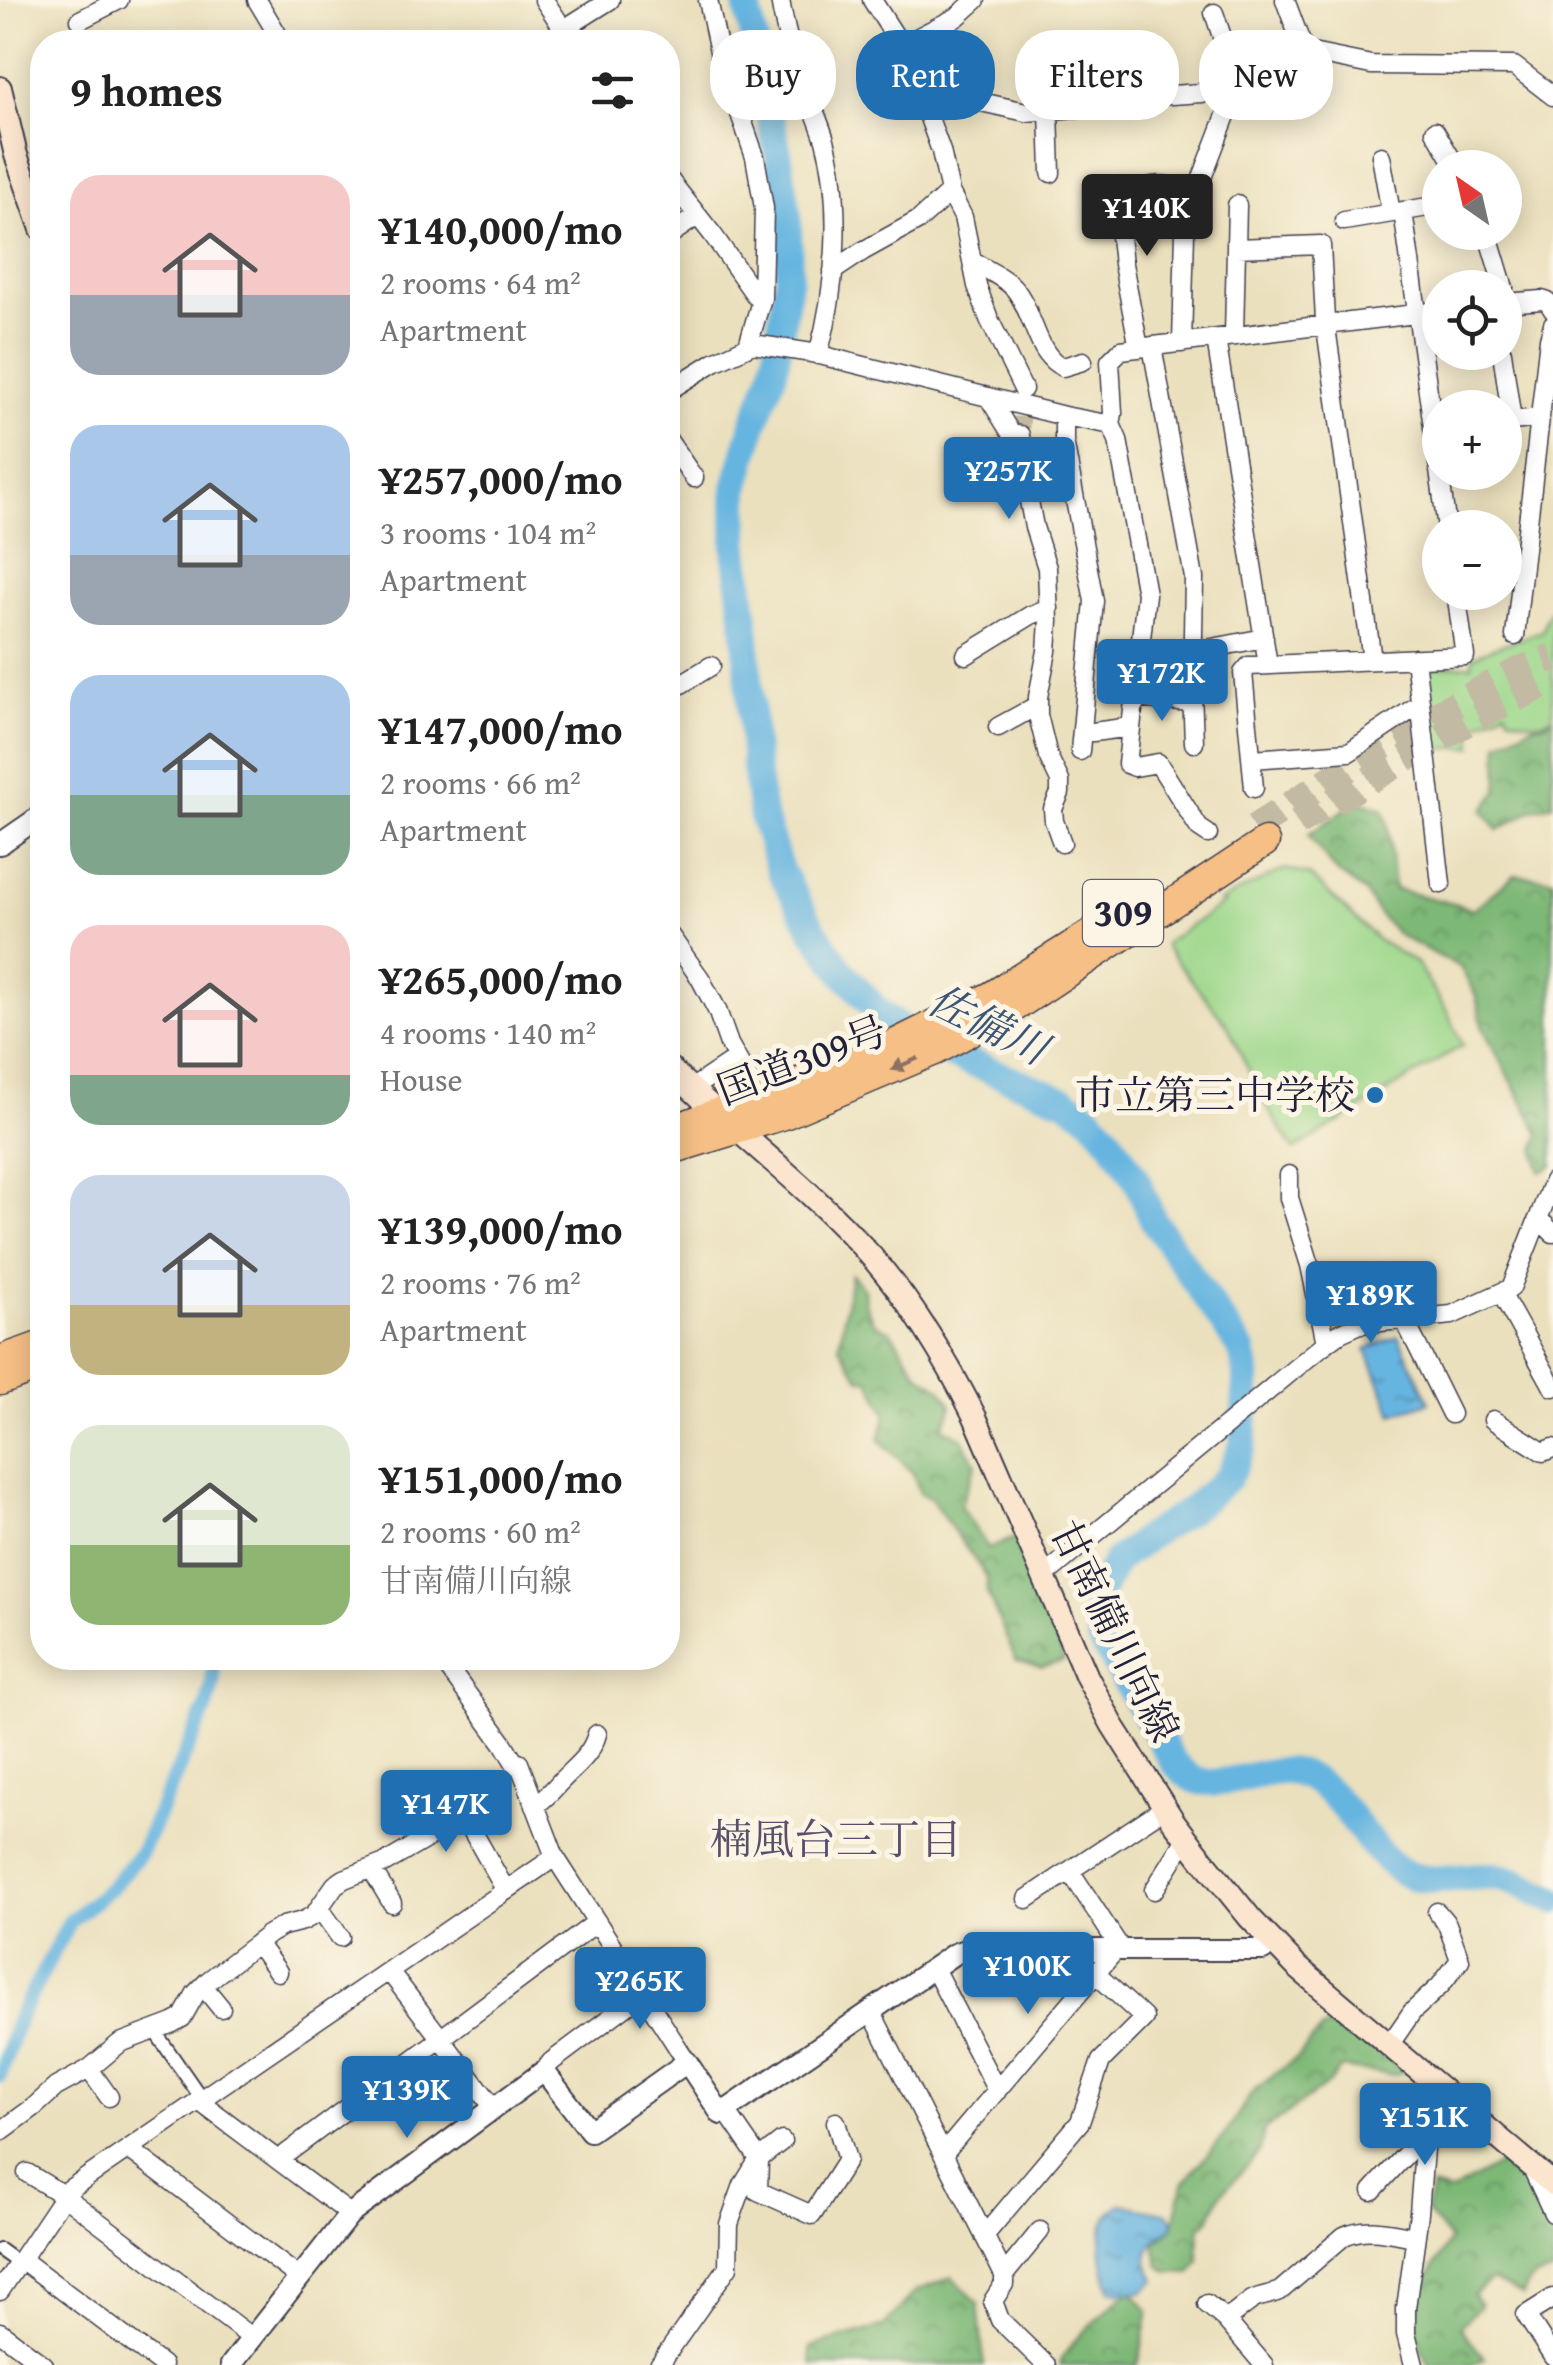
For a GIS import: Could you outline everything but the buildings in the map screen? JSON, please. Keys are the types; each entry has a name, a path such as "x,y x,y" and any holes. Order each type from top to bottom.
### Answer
{"highway":[{"name":"国道309号","path":"680,1144 727,1121 756,1098 938,1050 1003,1001 1260,835"},
{"name":"国道309号","path":"680,1128 784,1115 848,1076"},
{"path":"0,1360 30,1349"},
{"path":"0,1381 30,1370"}],"main road":[{"path":"0,88 16,155 30,192"},
{"name":"甘南備川向線","path":"680,1079 834,1217 892,1281 926,1330 976,1416 1099,1701 1164,1808 1226,1890 1296,1966 1390,2044 1437,2091 1553,2184"}],"street":[{"path":"80,20 119,0"},
{"path":"256,0 275,30"},
{"path":"544,0 564,30"},
{"path":"575,30 610,0"},
{"path":"708,0 720,56 761,184 764,281 750,344"},
{"path":"780,0 790,44 818,119 831,168 834,271 828,312 814,354"},
{"path":"872,0 891,30"},
{"path":"931,30 976,0"},
{"path":"1285,0 1296,30"},
{"path":"1214,12 1221,30"},
{"path":"1333,57 1371,66 1514,66 1553,96"},
{"path":"930,120 950,192 962,217 977,286 1023,389"},
{"path":"1049,120 1052,172"},
{"path":"1182,343 1185,232 1224,120"},
{"path":"1435,132 1446,150"},
{"path":"1381,156 1397,212 1417,314 1444,510"},
{"path":"1194,743 1194,578 1145,347 1123,264 1118,218 1146,186 1161,184 1195,196"},
{"path":"834,271 919,220 950,192"},
{"path":"680,194 760,302"},
{"path":"1238,205 1225,338 1268,665"},
{"path":"1344,220 1422,208"},
{"path":"680,228 697,216"},
{"path":"1236,248 1321,245 1326,325 1372,660"},
{"path":"972,261 1011,285 1031,316 1050,359 1063,367 1083,361"},
{"path":"1522,297 1548,302 1553,310"},
{"path":"1208,834 1199,828 1158,763 1135,767 1127,764 1146,594 1118,440 1110,422 1110,361 1120,350 1422,313"},
{"path":"1515,636 1553,324"},
{"path":"680,383 750,344 814,354 1064,416 1110,422"},
{"path":"1505,370 1512,420 1540,418"},
{"path":"989,398 1012,435 1020,436 1028,496 1046,568 1047,651 1038,705 1048,756 1060,781 1060,794 1053,809 1062,843"},
{"path":"1064,416 1064,441 1094,601 1080,751"},
{"path":"680,458 694,478"},
{"path":"966,654 1049,608"},
{"path":"1254,788 1243,673 1250,666 1465,656 1459,610"},
{"path":"1192,652 1264,638"},
{"path":"1415,658 1441,884"},
{"path":"680,685 711,666"},
{"path":"1134,698 1192,702"},
{"path":"1252,759 1348,752 1420,704"},
{"path":"998,727 1038,705"},
{"path":"1082,731 1131,727"},
{"path":"0,844 30,824"},
{"path":"680,949 717,1010 756,1098"},
{"path":"690,1089 736,1058"},
{"path":"1289,1175 1290,1198 1310,1264 1326,1343"},
{"path":"1044,1576 1340,1333 1360,1324 1452,1316 1511,1288 1553,1180"},
{"path":"1537,1221 1553,1233"},
{"path":"1501,1293 1553,1387"},
{"path":"1404,1319 1451,1414"},
{"path":"1493,1420 1543,1452 1553,1448"},
{"path":"450,1670 516,1765 519,1763 555,1857 721,2114 965,1950 1262,1950 1272,1942"},
{"path":"536,1806 579,1764 597,1734"},
{"path":"1027,1899 1164,1808"},
{"path":"0,2132 56,2086 89,2068 120,2042 182,2018 203,1986 283,1926 303,1921 317,1910 335,1885 372,1870 454,1820 470,1825 506,1891"},
{"path":"1154,1890 1186,1839"},
{"path":"0,2291 63,2195 555,1857"},
{"path":"372,1870 392,1903"},
{"path":"944,2154 1119,1946 1070,1871"},
{"path":"317,1910 340,1937"},
{"path":"1390,2044 1412,2012 1460,1960 1448,1924 1437,1912"},
{"path":"278,2160 598,1922"},
{"path":"257,1943 278,1972"},
{"path":"934,1968 996,2091"},
{"path":"389,1970 494,2108"},
{"path":"984,2236 1080,2122 1101,2061 1144,2018 1096,1974"},
{"path":"203,1986 221,2008"},
{"path":"232,2365 350,2214 643,1993"},
{"path":"871,2011 1004,2275 1004,2284 994,2301 1000,2320 1046,2365"},
{"path":"154,2030 200,2100 350,2214"},
{"path":"544,2071 590,2131 687,2062"},
{"path":"89,2068 109,2097"},
{"path":"1372,2191 1409,2151 1420,2103 1426,2093 1437,2091 1426,2123 1405,2323 1414,2365"},
{"path":"35,2106 47,2122"},
{"path":"726,2111 758,2159 758,2191 812,2215 847,2160 836,2122"},
{"path":"658,2365 728,2267 732,2211 758,2159 782,2140"},
{"path":"129,2148 300,2278"},
{"path":"1530,2165 1553,2213"},
{"path":"27,2173 63,2195 252,2338"},
{"path":"1224,2320 1257,2296 1280,2291 1352,2232 1375,2230 1415,2237"},
{"path":"1004,2275 1040,2231"},
{"path":"0,2250 162,2365"},
{"path":"1553,2298 1526,2315 1553,2357"},
{"path":"1207,2304 1264,2365"},
{"path":"0,2332 44,2365"}],"green space":[{"path":"1553,607 1553,716 1532,722 1509,716 1506,709 1472,727 1473,747 1433,749 1426,667 1472,665 1473,657 1487,650 1542,631"},
{"path":"1553,718 1553,804 1533,809 1498,830 1483,810 1498,791 1499,743"},
{"path":"1358,800 1383,809 1394,889 1474,909 1514,875 1553,879 1553,1166 1541,1172 1535,1150 1540,1134 1483,1028 1476,996 1460,967 1398,935 1365,892 1337,872 1308,835"},
{"path":"1285,869 1309,875 1379,941 1416,963 1463,1045 1294,1150 1261,1097 1228,1026 1165,943 1224,903 1220,901"},
{"path":"851,1274 864,1289 866,1307 875,1324 891,1331 918,1373 940,1388 952,1405 942,1426 963,1439 976,1464 960,1506 989,1549 1014,1538 1024,1550 1046,1596 1064,1661 1041,1667 1016,1660 987,1592 987,1577 931,1499 920,1493 913,1473 879,1439 887,1414 869,1379 860,1379 839,1346"},
{"path":"1343,2017 1405,2072 1392,2075 1341,2068 1330,2082 1264,2130 1260,2152 1220,2195 1209,2220 1200,2227 1200,2261 1191,2273 1168,2272 1159,2265 1155,2244 1173,2227 1183,2183 1226,2133 1253,2091 1298,2057 1321,2030"},
{"path":"1502,2163 1553,2203 1553,2272 1531,2280 1523,2295 1492,2280 1473,2294 1480,2305 1460,2327 1484,2358 1472,2365 1429,2365 1416,2329 1418,2300 1450,2240 1426,2211 1432,2187 1450,2192"},
{"path":"952,2277 978,2303 984,2365 812,2365 810,2347 884,2326 916,2291"},
{"path":"1131,2290 1149,2311 1138,2365 1060,2365 1079,2336"}],"water":[{"path":"1398,1336 1430,1402 1393,1414 1366,1349"},
{"path":"1121,2204 1168,2214 1174,2222 1149,2252 1148,2263 1156,2280 1143,2292 1117,2292 1110,2289 1107,2279 1102,2231 1112,2211"}],"waterway":[{"name":"佐備川","path":"746,0 788,217 789,275 774,371 736,488 736,549 755,768 762,814 780,870 814,931 844,974 877,1010 923,1044 1065,1100 1090,1116 1136,1178 1153,1220 1242,1351 1247,1374 1243,1445 1228,1478 1190,1510 1116,1561 1097,1596 1100,1638 1173,1762 1190,1777 1212,1783 1276,1771 1305,1775 1334,1797 1399,1870 1424,1879 1504,1878 1553,1900"},
{"path":"0,2075 18,2019 70,1921 110,1888 140,1854 207,1706 213,1670"}],"tunnel":[{"path":"1020,435 1023,391"},
{"path":"1254,828 1434,716 1553,657"},
{"path":"1297,823 1469,721 1553,680"}],"place":[{"name":"市立第三中学校","path":"1375,1095"}],"district":[{"name":"楠風台三丁目","path":"836,1839"}]}
